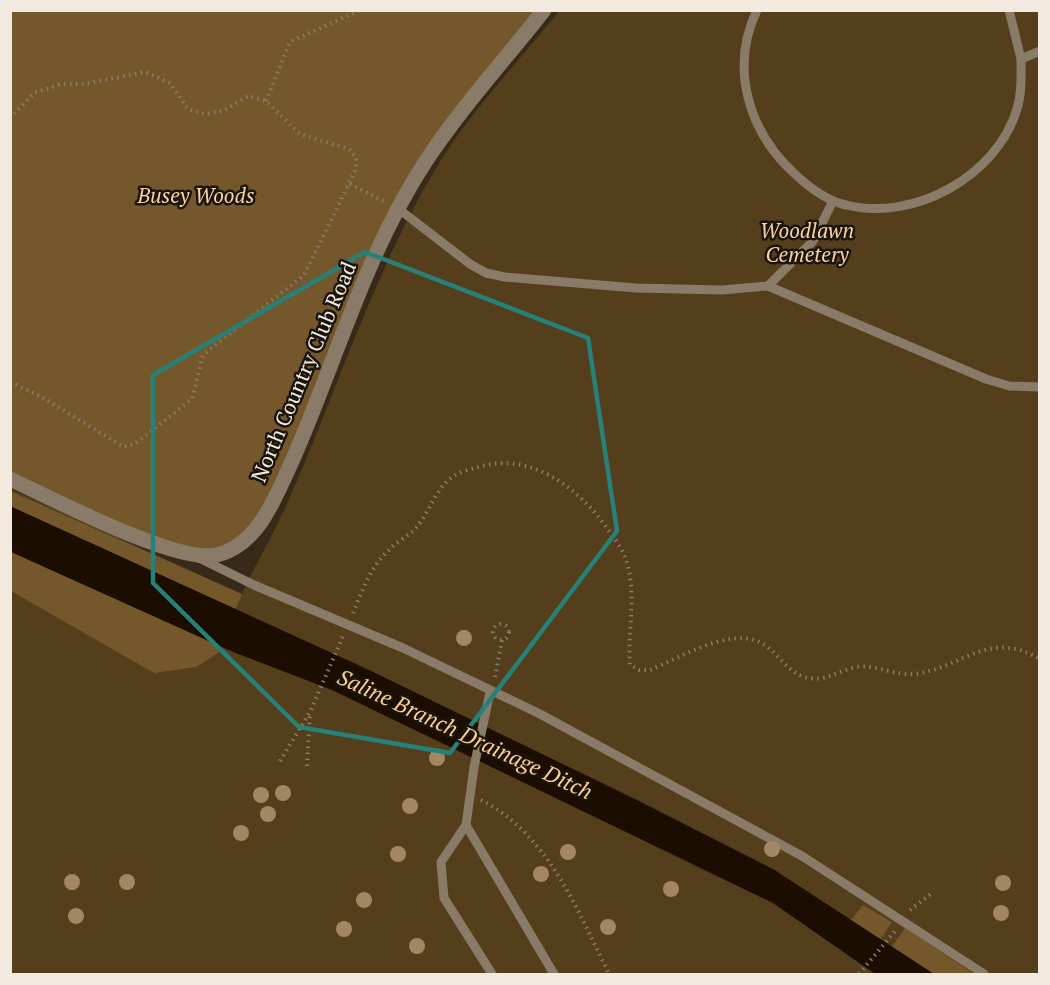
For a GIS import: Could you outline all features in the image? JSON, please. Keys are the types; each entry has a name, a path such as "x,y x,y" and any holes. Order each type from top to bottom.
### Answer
{"street":[{"name":"North Country Club Road","path":"10,479 159,545 194,556 215,556 232,550 248,538 261,523 305,430 354,304 399,210 424,165 544,10"}],"lane":[{"path":"757,10 744,47 743,71 755,121 765,141 781,162 808,186 833,201 867,208 900,206 930,198 968,177 993,152 1010,127 1018,108 1022,86 1020,59 1010,10"},
{"path":"1020,59 1040,51"},
{"path":"768,286 813,241 833,201"},
{"path":"399,210 470,264 486,273 504,277 636,288 722,290 768,286 986,379 1009,386 1040,387"},
{"path":"194,556 255,585 403,648 551,720 784,846 984,975"},
{"path":"490,692 484,711 466,825 441,862 444,898 492,975"},
{"path":"466,825 554,975"}],"path":[{"path":"266,101 290,42 360,10"},
{"path":"10,118 34,93 61,84 84,84 145,72 170,82 188,109 205,114 223,111 248,96 266,101 300,134 349,149 356,157 356,169 350,184 304,275 203,355 192,399 136,443 124,447 40,396 10,382"},
{"path":"350,184 399,210"},
{"path":"352,613 374,569 388,550 416,528 443,484 463,472 489,463 505,463 536,469 558,479 579,493 599,516 625,556 630,578 628,642 630,665 639,670 650,670 723,640 745,638 760,642 793,672 806,677 827,679 856,667 913,674 995,646 1025,650 1040,659"},
{"path":"490,692 502,640 509,632 508,627 500,624 494,628 493,633 497,639 502,640"},
{"path":"280,761 310,712 344,633"},
{"path":"307,766 310,712"},
{"path":"470,795 501,810 518,824 548,859 581,915 609,975"},
{"path":"910,910 932,893"},
{"path":"859,975 897,928"}],"highlighted area":[{"path":"365,252 588,338 617,531 450,753 299,727 153,583 153,375"}],"green space":[{"name":"Busey Woods","path":"11,11 544,11 424,165 248,538 194,556 11,479"},
{"name":"Woodlawn Cemetery","path":"559,11 1039,11 1039,974 11,974 11,489 242,594 285,508 374,293 413,209 449,147"},
{"path":"10,491 242,594 218,653 196,667 154,673 11,591"},
{"path":"863,905 892,922 880,940 850,921"},
{"path":"905,928 974,974 934,974 891,948"}],"water":[{"name":"Saline Branch Drainage Ditch","path":"10,506 367,669 637,800 773,869 934,974 875,974 773,903 332,690 233,652 11,552"}]}
